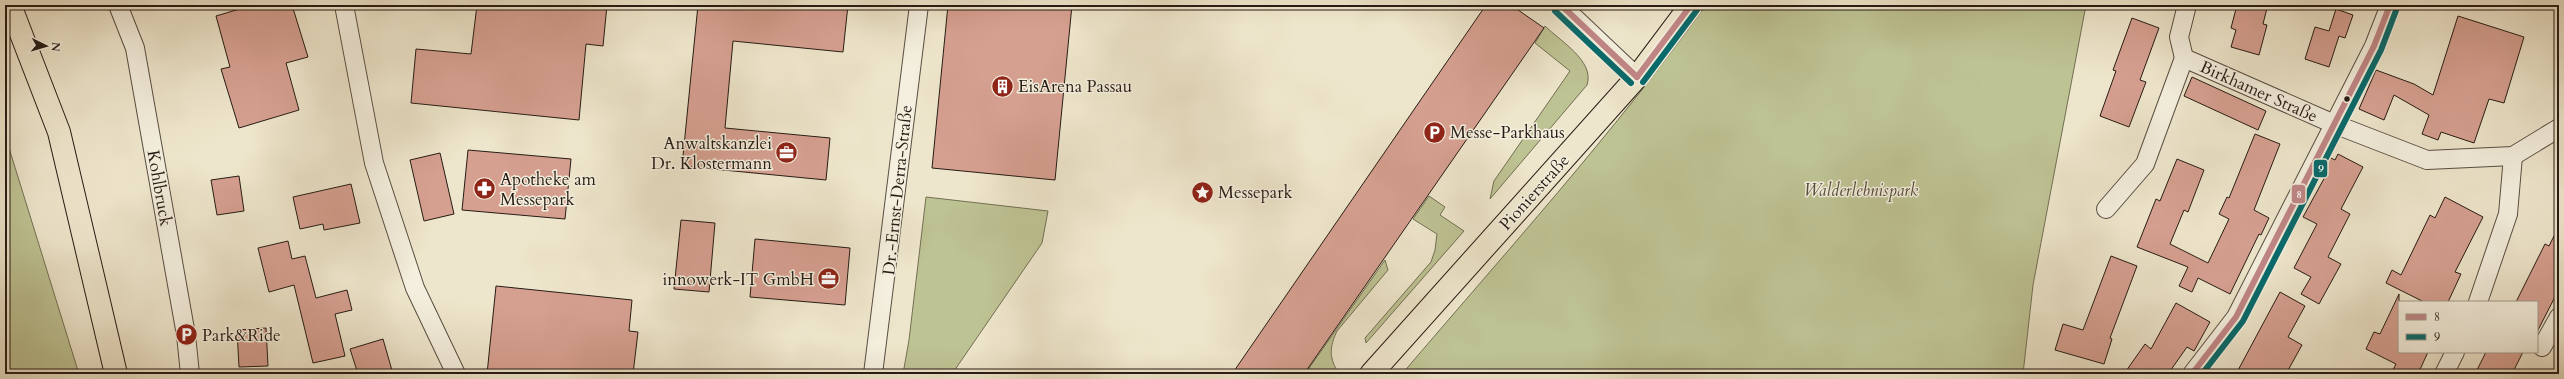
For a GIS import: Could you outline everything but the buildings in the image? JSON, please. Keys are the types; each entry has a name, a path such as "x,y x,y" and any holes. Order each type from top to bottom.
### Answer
{"main road":[{"path":"10,5 59,132 116,374"},
{"name":"Pionierstraße","path":"1371,374 1637,76 1691,5"}],"street":[{"name":"Kohlbruck","path":"118,5 135,48 184,327 190,374"},
{"path":"344,5 374,163 415,288 456,374"},
{"name":"Dr.-Ernst-Derra-Straße","path":"873,374 919,5"},
{"path":"1561,5 1637,76"},
{"name":"Birkhamer Straße","path":"2106,209 2145,164 2184,58 2180,37 2187,5"},
{"path":"2192,374 2236,317 2374,46 2390,5"},
{"name":"Birkhamer Straße","path":"2184,58 2334,124 2427,160 2513,156"},
{"path":"2478,301 2508,214 2513,156 2559,128"},
{"path":"2546,348 2559,317"},
{"path":"2444,374 2454,353"}],"green space":[{"name":"Walderlebnispark","path":"1706,5 2086,5 2033,285 2023,374 1402,374 1596,147 1634,100"},
{"path":"1545,26 1575,52 1581,60 1586,68 1588,76 1587,85 1490,199 1494,181 1570,71 1535,43"},
{"path":"5,135 79,374 5,374"},
{"path":"1429,196 1445,207 1440,215 1464,231 1366,343 1365,338 1431,262 1435,250 1437,234 1413,219"},
{"path":"926,197 1048,211 1042,243 952,374 903,374 909,340"},
{"path":"1385,260 1388,270 1337,331 1334,337 1331,353 1333,363 1339,374 1305,374"}],"transit line":[{"name":"8","path":"1561,5 1637,77"},
{"name":"8","path":"1637,77 1691,5"},
{"name":"8","path":"2192,374 2236,317 2374,46 2390,5"},
{"name":"9","path":"2202,374 2243,321 2381,50 2397,8"},
{"name":"9","path":"1643,82 1697,10"},
{"name":"9","path":"1555,11 1631,83"}],"place":[{"name":"EisArena Passau","path":"1002,86"},
{"name":"Messe-Parkhaus","path":"1435,132"},
{"name":"Anwaltskanzlei Dr. Klostermann","path":"787,153"},
{"name":"Apotheke am Messepark","path":"485,189"},
{"name":"Messepark","path":"1203,192"},
{"name":"innowerk-IT GmbH","path":"829,279"},
{"name":"Park&Ride","path":"186,335"}]}
